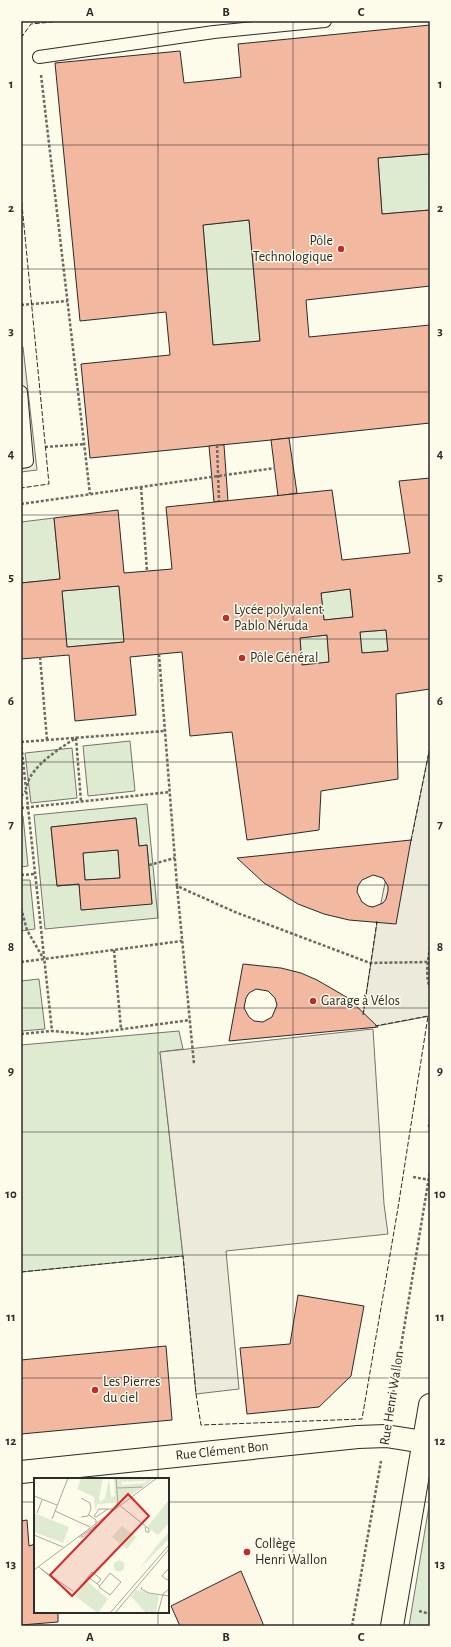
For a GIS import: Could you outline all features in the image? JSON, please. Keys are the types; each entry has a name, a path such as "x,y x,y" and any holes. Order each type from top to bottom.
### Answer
{"street":[{"path":"392,1626 427,1442 430,1405"},
{"name":"Rue Clément Bon","path":"21,1472 358,1437 386,1436 427,1442"}],"lane":[{"path":"39,57 213,26 325,21"},
{"path":"21,392 27,461 21,462"}],"path":[{"path":"39,57 90,494"},
{"path":"21,305 68,301"},
{"path":"81,412 86,411"},
{"path":"26,449 85,444"},
{"path":"217,445 220,501"},
{"path":"21,504 275,468"},
{"path":"141,487 147,571"},
{"path":"159,654 177,886 194,1064"},
{"path":"40,657 48,740"},
{"path":"52,1031 21,742 165,730"},
{"path":"21,796 26,791 28,779 39,767 57,750 76,738"},
{"path":"76,738 82,801"},
{"path":"21,808 170,792"},
{"path":"149,865 175,858"},
{"path":"21,875 35,874"},
{"path":"177,886 235,912 370,963 429,962"},
{"path":"21,908 27,930 44,959"},
{"path":"21,962 182,941"},
{"path":"430,947 427,980 430,988"},
{"path":"114,950 121,1029"},
{"path":"21,1034 52,1031 87,1034 190,1020"},
{"path":"430,1119 430,1131"},
{"name":"Rue Henri Wallon","path":"352,1626 386,1436 430,1171"},
{"path":"413,1177 429,1180"},
{"path":"415,1611 430,1614"}],"green space":[{"path":"429,154 430,210 382,214 378,158"},
{"path":"249,220 260,341 213,345 203,225"},
{"path":"54,518 60,579 21,583 21,522"},
{"path":"119,586 124,642 67,647 62,591"},
{"path":"350,589 353,617 324,620 321,593"},
{"path":"386,630 388,651 362,653 360,632"},
{"path":"327,635 329,662 302,665 300,638"},
{"path":"130,741 135,791 88,796 83,746"},
{"path":"72,748 77,798 31,803 25,753"},
{"path":"147,804 158,918 45,929 34,815","holes":["136,818 139,846 147,845 152,903 82,910 79,884 57,886 51,827"]},
{"path":"21,816 23,816 28,866 21,867"},
{"path":"118,850 120,878 85,880 83,853"},
{"path":"21,880 30,880 35,929 21,931"},
{"path":"39,979 45,1029 21,1031 21,981"},
{"path":"179,1031 183,1049 160,1052 183,1256 21,1272 21,1045"},
{"path":"430,1500 430,1626 409,1626"}],"shaded area":[{"path":"21,347 23,347 37,470 21,472"},
{"path":"430,747 430,1016 361,1029 377,923 387,873 411,840"},
{"path":"373,1029 384,1204 388,1234 226,1251 239,1389 196,1394 183,1256 160,1052"}],"building":[{"name":"Pôle Technologique","path":"430,25 430,167 429,154 378,158 382,214 430,210 430,286 306,300 309,337 430,325 430,423 90,458 81,364 170,355 166,312 80,321 55,63 180,51 184,83 214,80 241,77 238,44","holes":["249,220 260,341 213,345 203,225"]},
{"path":"289,438 297,493 278,496 271,440"},
{"path":"224,445 228,501 214,502 209,446"},
{"name":"Pôle Général","path":"430,478 430,689 396,694 398,779 321,791 319,830 247,840 232,732 190,736 182,652 130,657 136,715 75,721 69,655 21,659 21,583 60,579 54,518 118,510 124,573 172,569 166,507 332,490 342,560 410,553 399,481","holes":["119,586 124,642 67,647 62,591","350,589 353,617 324,620 321,593","386,630 388,651 362,653 360,632","327,635 329,662 302,665 300,638"]},
{"path":"136,818 139,846 147,845 152,904 81,910 79,884 57,886 51,827","holes":["118,850 120,878 85,880 83,853"]},
{"path":"411,840 396,924 349,920 324,914 298,904 264,883 237,858","holes":["373,875 383,878 388,886 386,899 383,903 373,907 362,902 357,892 358,886 362,880"]},
{"name":"Garage à Vélos","path":"243,964 281,968 301,973 317,980 348,998 378,1027 229,1041","holes":["256,989 268,991 275,998 277,1005 272,1017 263,1022 254,1021 249,1017 244,1008 246,998 249,993"]},
{"path":"298,1295 364,1306 351,1376 319,1407 247,1414 240,1348 290,1344"},
{"name":"Les Pierres du ciel","path":"166,1346 172,1420 21,1434 21,1360"},
{"path":"27,1520 29,1546 34,1544 34,1613 58,1613 58,1622 21,1625 21,1521"},
{"path":"241,1571 264,1626 180,1626 171,1606"}],"fence":[{"path":"21,38 31,24 62,21"},
{"path":"21,195 49,484 21,488"},
{"path":"411,841 430,747"},
{"path":"363,1015 377,921"},
{"path":"21,1272 183,1256 196,1394 201,1425 362,1419 398,1208 428,1016 375,1026"}],"place":[{"name":"Pôle Technologique","path":"341,249"},
{"name":"Lycée polyvalent Pablo Néruda","path":"226,618"},
{"name":"Pôle Général","path":"242,658"},
{"name":"Garage à Vélos","path":"313,1001"},
{"name":"Les Pierres du ciel","path":"95,1390"},
{"name":"Collège Henri Wallon","path":"247,1552"}]}
